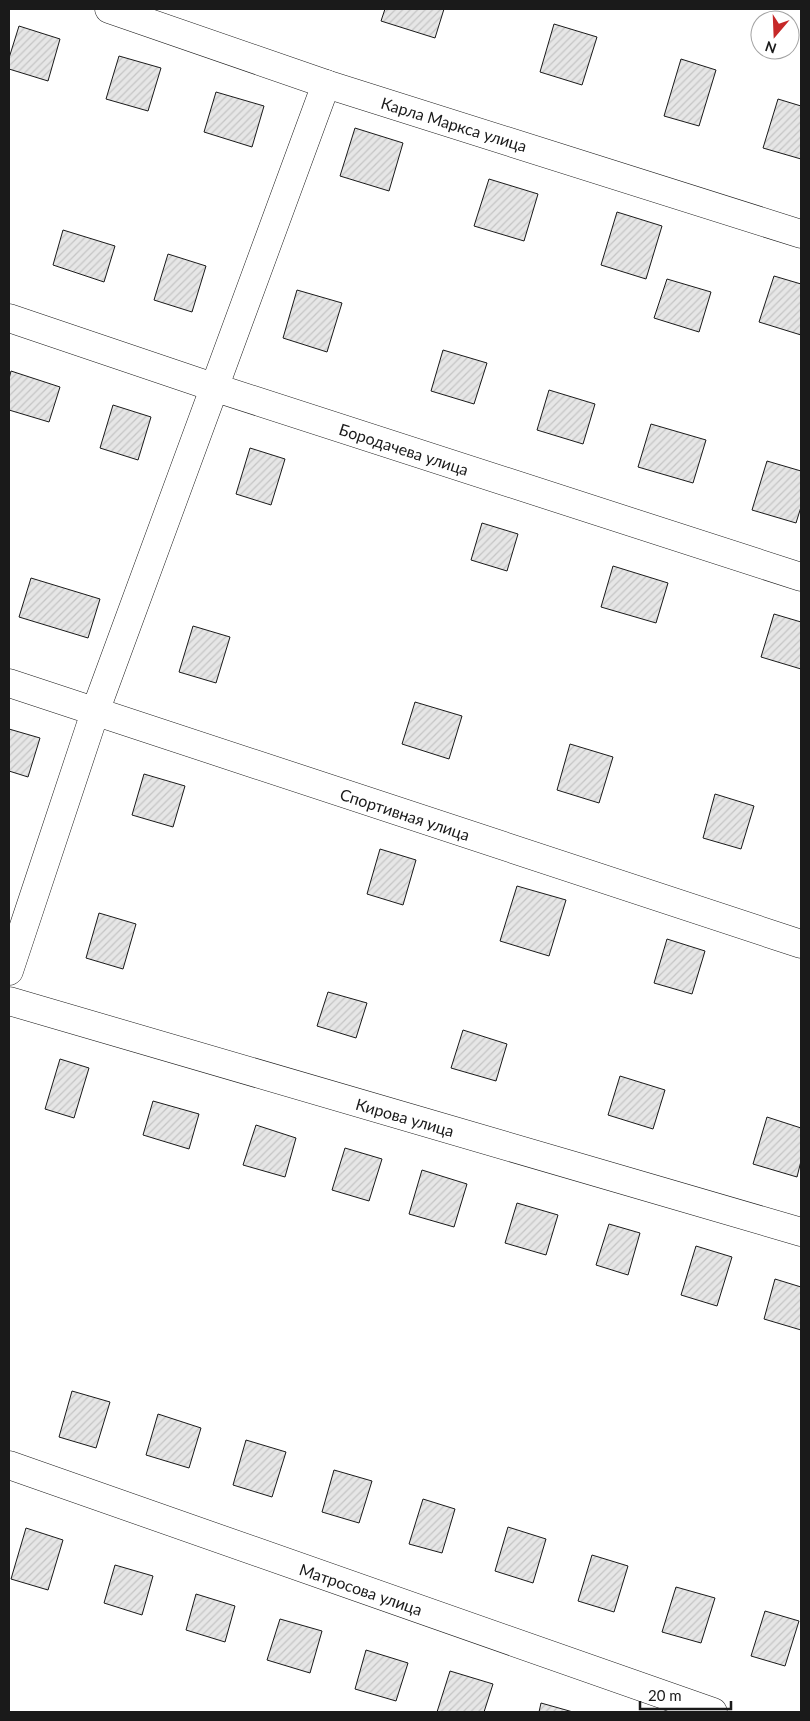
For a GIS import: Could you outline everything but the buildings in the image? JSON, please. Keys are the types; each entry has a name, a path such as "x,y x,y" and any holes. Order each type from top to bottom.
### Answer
{"street":[{"name":"Карла Маркса улица","path":"109,9 326,84 801,234"},
{"path":"9,971 95,712 326,84"},
{"name":"Бородачева улица","path":"9,318 213,387 801,578"},
{"name":"Спортивная улица","path":"9,684 801,944"},
{"name":"Кирова улица","path":"9,1001 801,1232"},
{"name":"Матросова улица","path":"9,1465 713,1712"}]}
